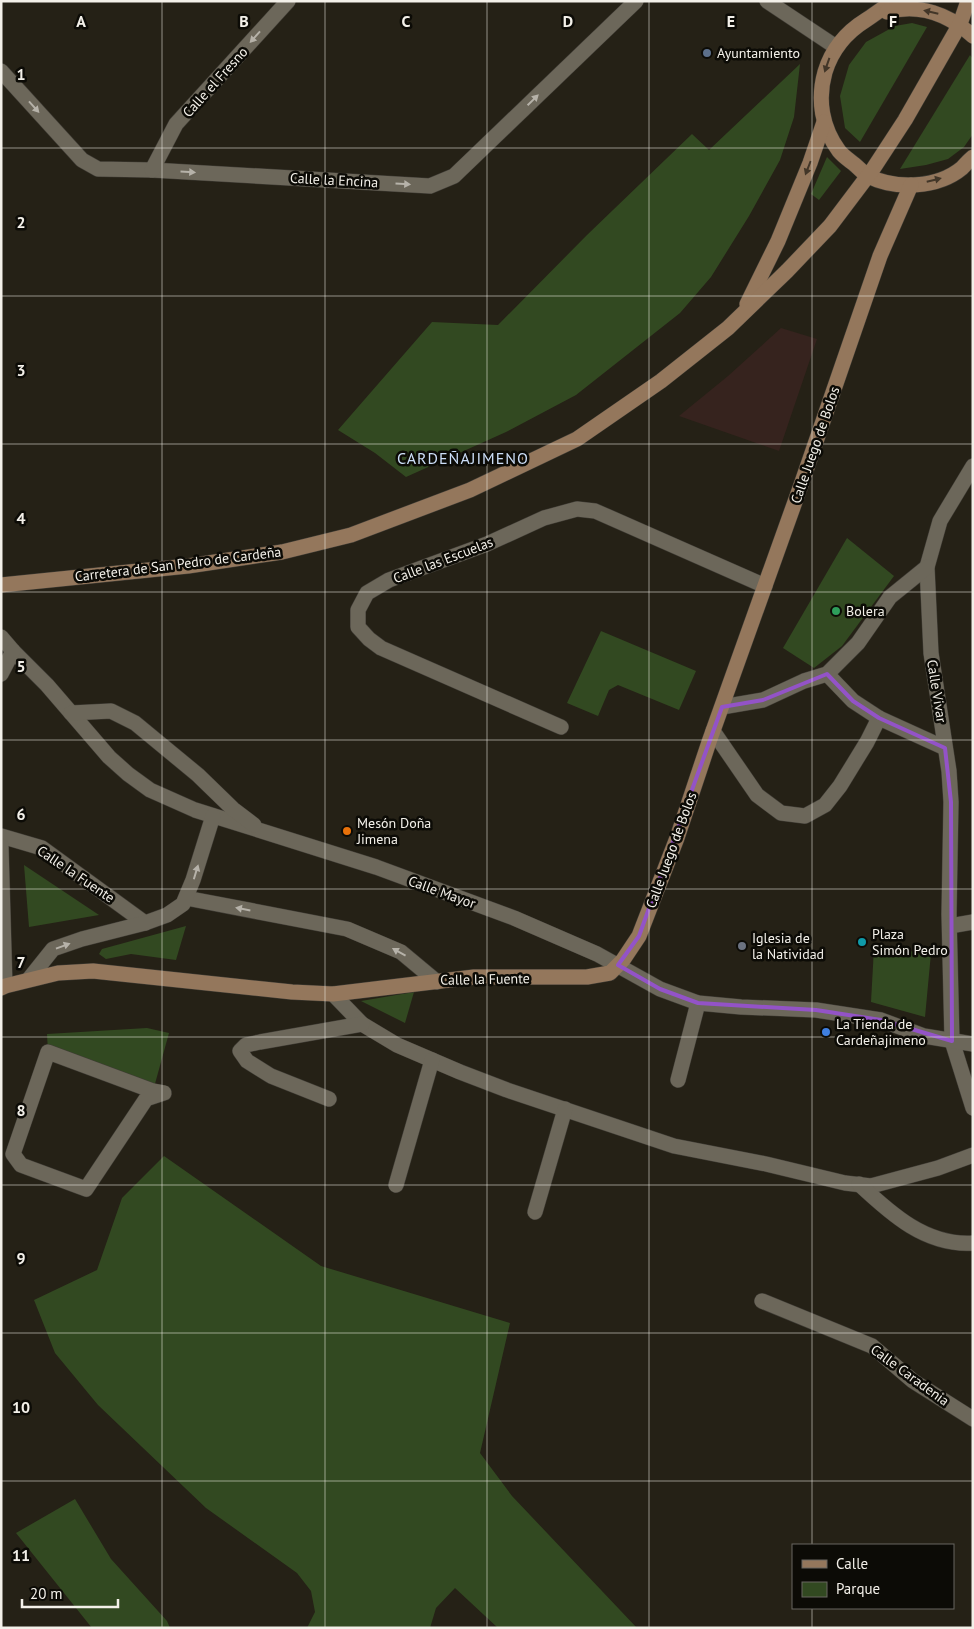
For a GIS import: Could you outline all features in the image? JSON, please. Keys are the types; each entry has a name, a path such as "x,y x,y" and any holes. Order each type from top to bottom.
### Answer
{"street":[{"name":"Calle el Fresno","path":"152,170 176,124 288,1"},
{"name":"Calle la Encina","path":"1,71 82,160 98,169 152,170 430,186 454,176 636,1"},
{"path":"767,1 836,47"},
{"path":"898,1 877,8 852,28 829,58 821,84 820,101 828,132 840,153 868,175 886,182 911,186 940,180 961,168 973,157"},
{"name":"Carretera de San Pedro de Cardeña","path":"1,585 188,566 282,552 351,535 470,490 577,439 661,381 728,328 787,272 830,226 868,175 905,120 960,24 968,1"},
{"path":"877,8 916,8 939,14 960,24 973,36"},
{"path":"742,314 778,241 810,163 824,122"},
{"name":"Calle Juego de Bolos","path":"618,965 639,936 677,838 880,256 911,186"},
{"name":"Calle Vivar","path":"952,1041 949,914 951,802 949,771 931,653 927,567 940,520 973,466"},
{"name":"Calle las Escuelas","path":"561,727 381,648 368,639 358,627 358,610 367,593 389,580 488,544 544,518 577,509 595,512 765,586"},
{"path":"722,707 763,700 804,680 827,674 858,643 890,597 927,567"},
{"name":"Calle Mayor","path":"1,637 48,685 109,757 150,790 195,810 376,867 514,918 618,965"},
{"path":"1,674 13,651"},
{"path":"827,674 853,701 879,718 945,748"},
{"name":"Calle Mayor","path":"71,713 111,711 135,724 185,764 233,809 261,831"},
{"path":"713,731 757,795 781,813 805,816 825,805 840,786 867,742 879,718"},
{"path":"29,979 53,949 82,939 145,923 168,915 183,904 193,880 213,816"},
{"name":"Calle la Fuente","path":"1,836 42,848 145,923"},
{"path":"1,846 3,987 58,973 92,971 292,992 333,994 437,982"},
{"name":"Calle la Fuente","path":"186,898 347,929 401,952 437,982 474,977 587,978 610,973 618,965"},
{"path":"950,926 973,922"},
{"path":"618,965 660,989 698,1004 816,1010 881,1020 924,1036 973,1044"},
{"path":"333,994 362,1024 397,1044 432,1060 507,1090 674,1146 845,1183 871,1186 938,1168 973,1155"},
{"path":"678,1080 698,1004"},
{"path":"329,1099 271,1076 247,1061 240,1051 246,1045 362,1024"},
{"path":"952,1041 968,1082 973,1108"},
{"path":"48,1052 144,1088 164,1093 146,1098 86,1189 21,1165 13,1154 48,1052"},
{"path":"396,1185 432,1060"},
{"path":"534,1212 565,1109"},
{"path":"859,1184 891,1214 913,1228 931,1237 947,1241 973,1243"},
{"name":"Calle Caradenia","path":"762,1301 872,1346 913,1381 973,1419"}],"highlighted area":[{"path":"827,674 853,701 879,718 945,748 951,802 952,1041 881,1020 816,1010 698,1003 660,989 618,965 639,936 722,707 763,700"}],"shaded area":[{"path":"781,328 817,339 779,451 679,416 728,376"}],"green space":[{"path":"912,23 927,27 860,142 845,128 840,96 849,65 866,42 895,26"},
{"path":"970,55 973,59 973,134 964,147 948,159 900,169"},
{"path":"800,64 794,117 780,160 749,216 711,277 680,313 576,395 506,432 406,477 375,453 338,430 432,322 498,325 587,235 692,134 709,150"},
{"path":"827,157 841,171 819,200 811,194"},
{"name":"Bolera","path":"847,538 894,576 842,646 814,668 783,648"},
{"path":"601,631 696,671 679,710 618,685 609,690 598,716 567,703"},
{"path":"24,865 99,915 29,927"},
{"path":"186,926 176,960 131,954 106,959 99,954 102,949"},
{"path":"874,948 931,953 925,1017 871,1002"},
{"path":"414,992 405,1023 361,1001"},
{"path":"147,1028 169,1033 153,1091 48,1052 47,1034"},
{"path":"164,1156 321,1266 510,1323 480,1453 512,1496 637,1628 498,1628 455,1588 436,1608 430,1628 307,1628 315,1612 311,1591 297,1573 206,1508 98,1405 55,1353 34,1300 97,1270 122,1198"},
{"path":"75,1499 111,1559 167,1621 170,1628 92,1628 16,1533"}],"place":[{"name":"Ayuntamiento","path":"707,53"},
{"name":"Bolera","path":"836,611"},
{"name":"Mesón Doña Jimena","path":"347,831"},
{"name":"Plaza Simón Pedro","path":"862,942"},
{"name":"Iglesia de la Natividad","path":"742,946"},
{"name":"La Tienda de Cardeñajimeno","path":"826,1032"}],"district":[{"name":"CARDEÑAJIMENO","path":"463,458"}]}
